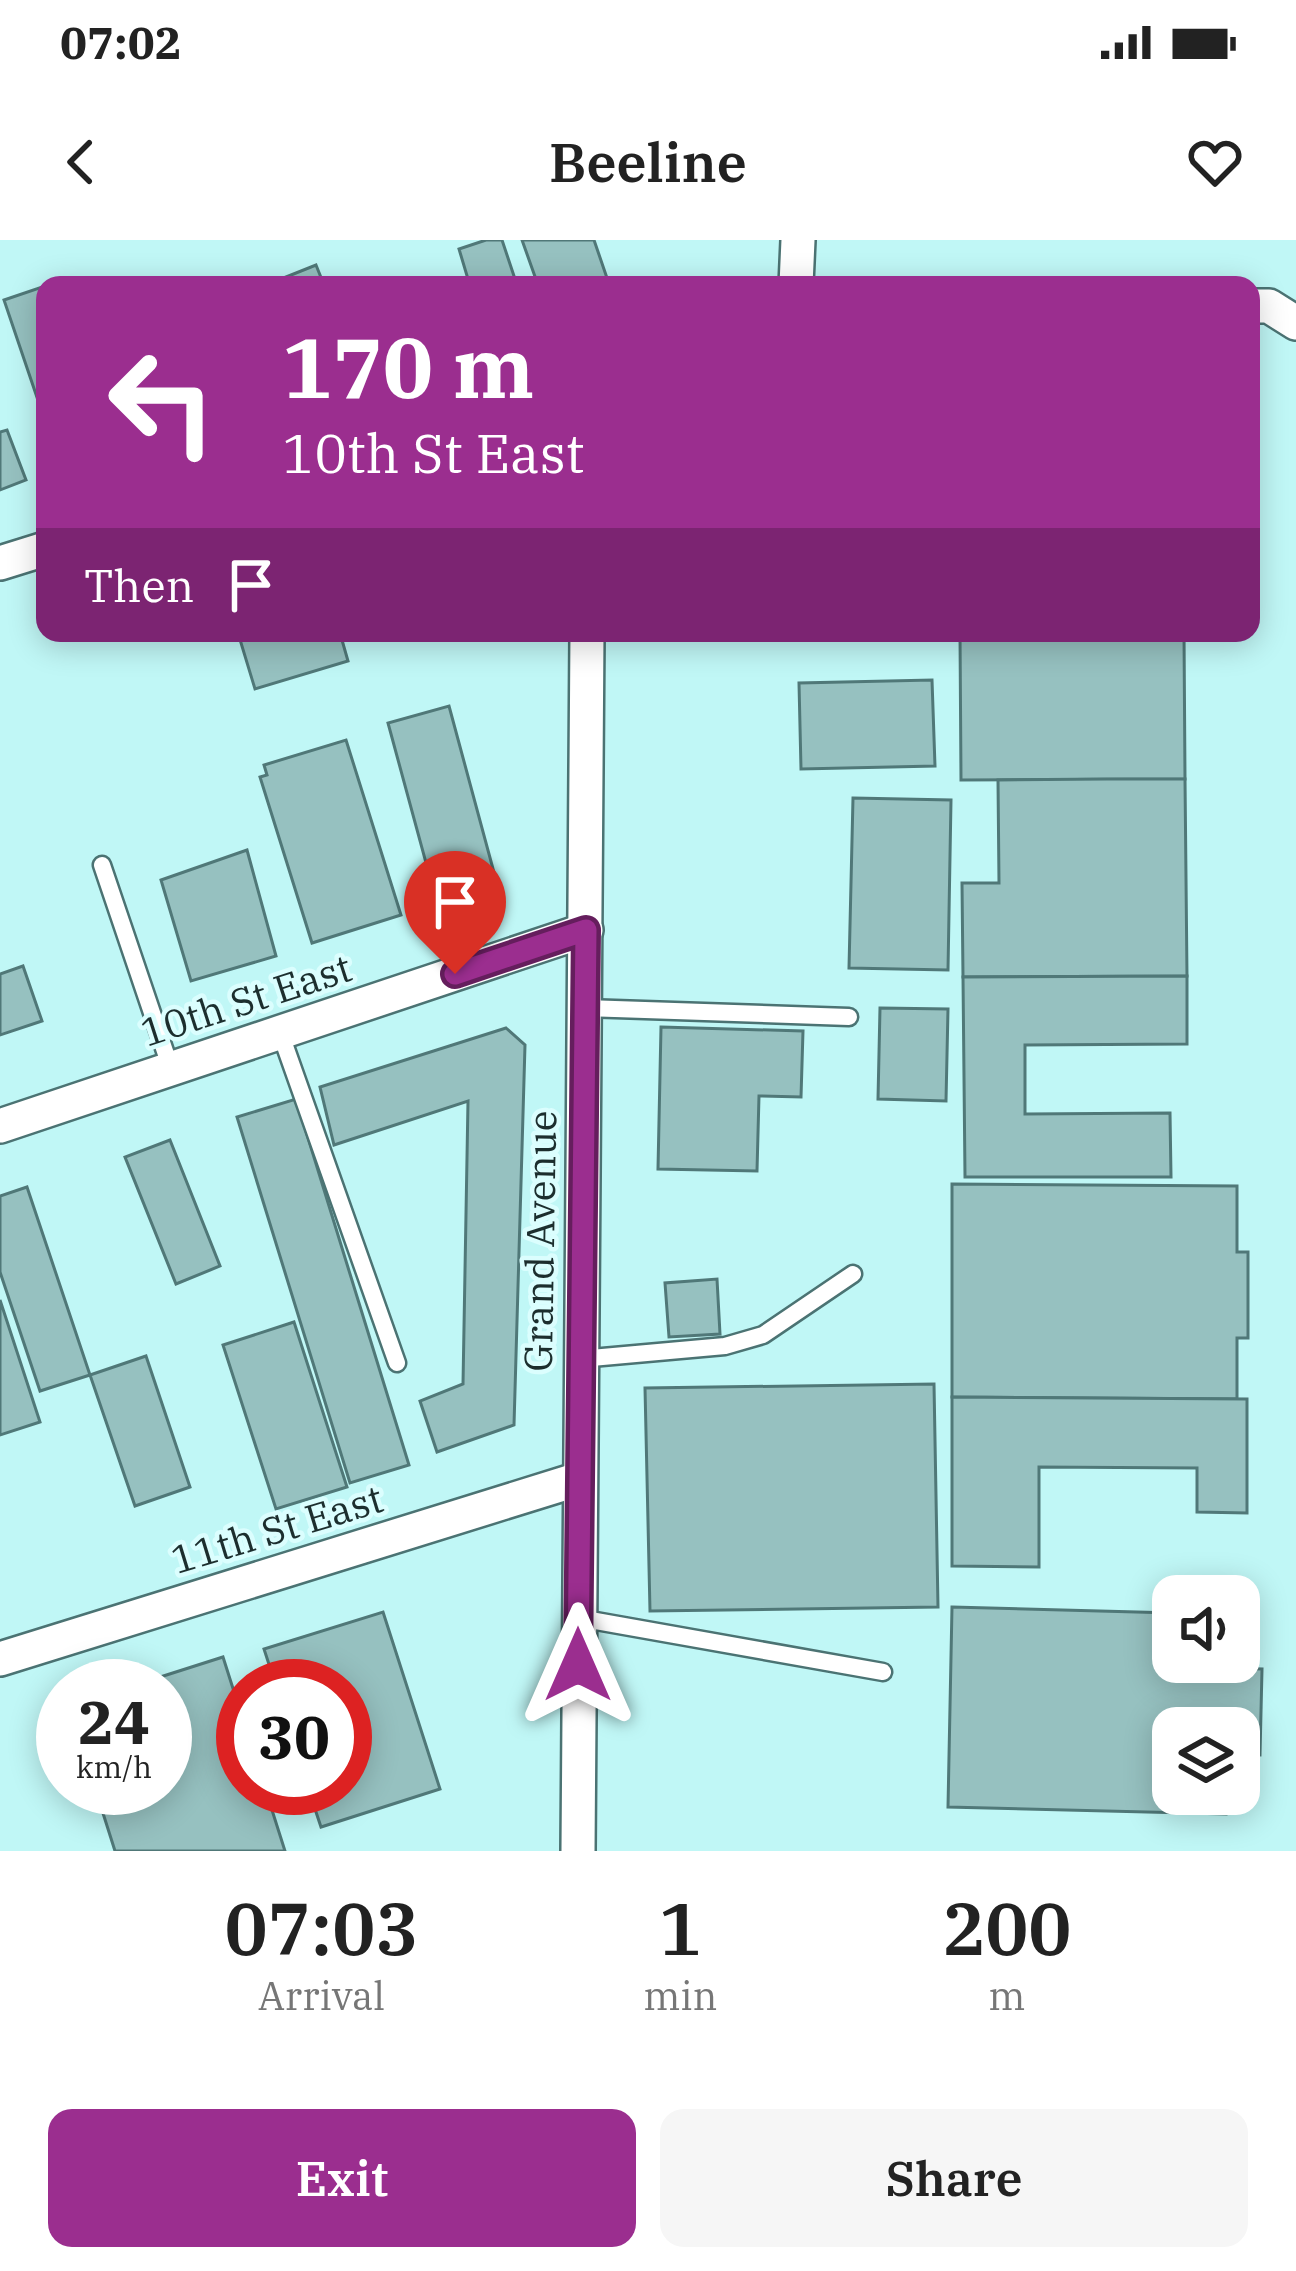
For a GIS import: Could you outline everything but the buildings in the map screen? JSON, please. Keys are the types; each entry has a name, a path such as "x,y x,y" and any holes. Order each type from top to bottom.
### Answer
{"street":[{"path":"796,276 798,240"},
{"path":"1260,306 1269,306 1296,322"},
{"path":"0,563 36,552"},
{"name":"Grand Avenue","path":"578,1851 586,642"},
{"name":"10th St East","path":"0,1126 586,930"},
{"name":"11th St East","path":"0,1659 579,1479"}],"lane":[{"path":"102,866 171,1069"},
{"path":"585,1008 848,1017"},
{"path":"280,1032 397,1364"},
{"path":"580,1359 725,1346 763,1335 853,1274"},
{"path":"579,1618 883,1672"}],"shaded area":[{"path":"0,240 1296,240 1296,1851 0,1851"}],"route":[{"path":"455,974 586,930 578,1665"}]}
